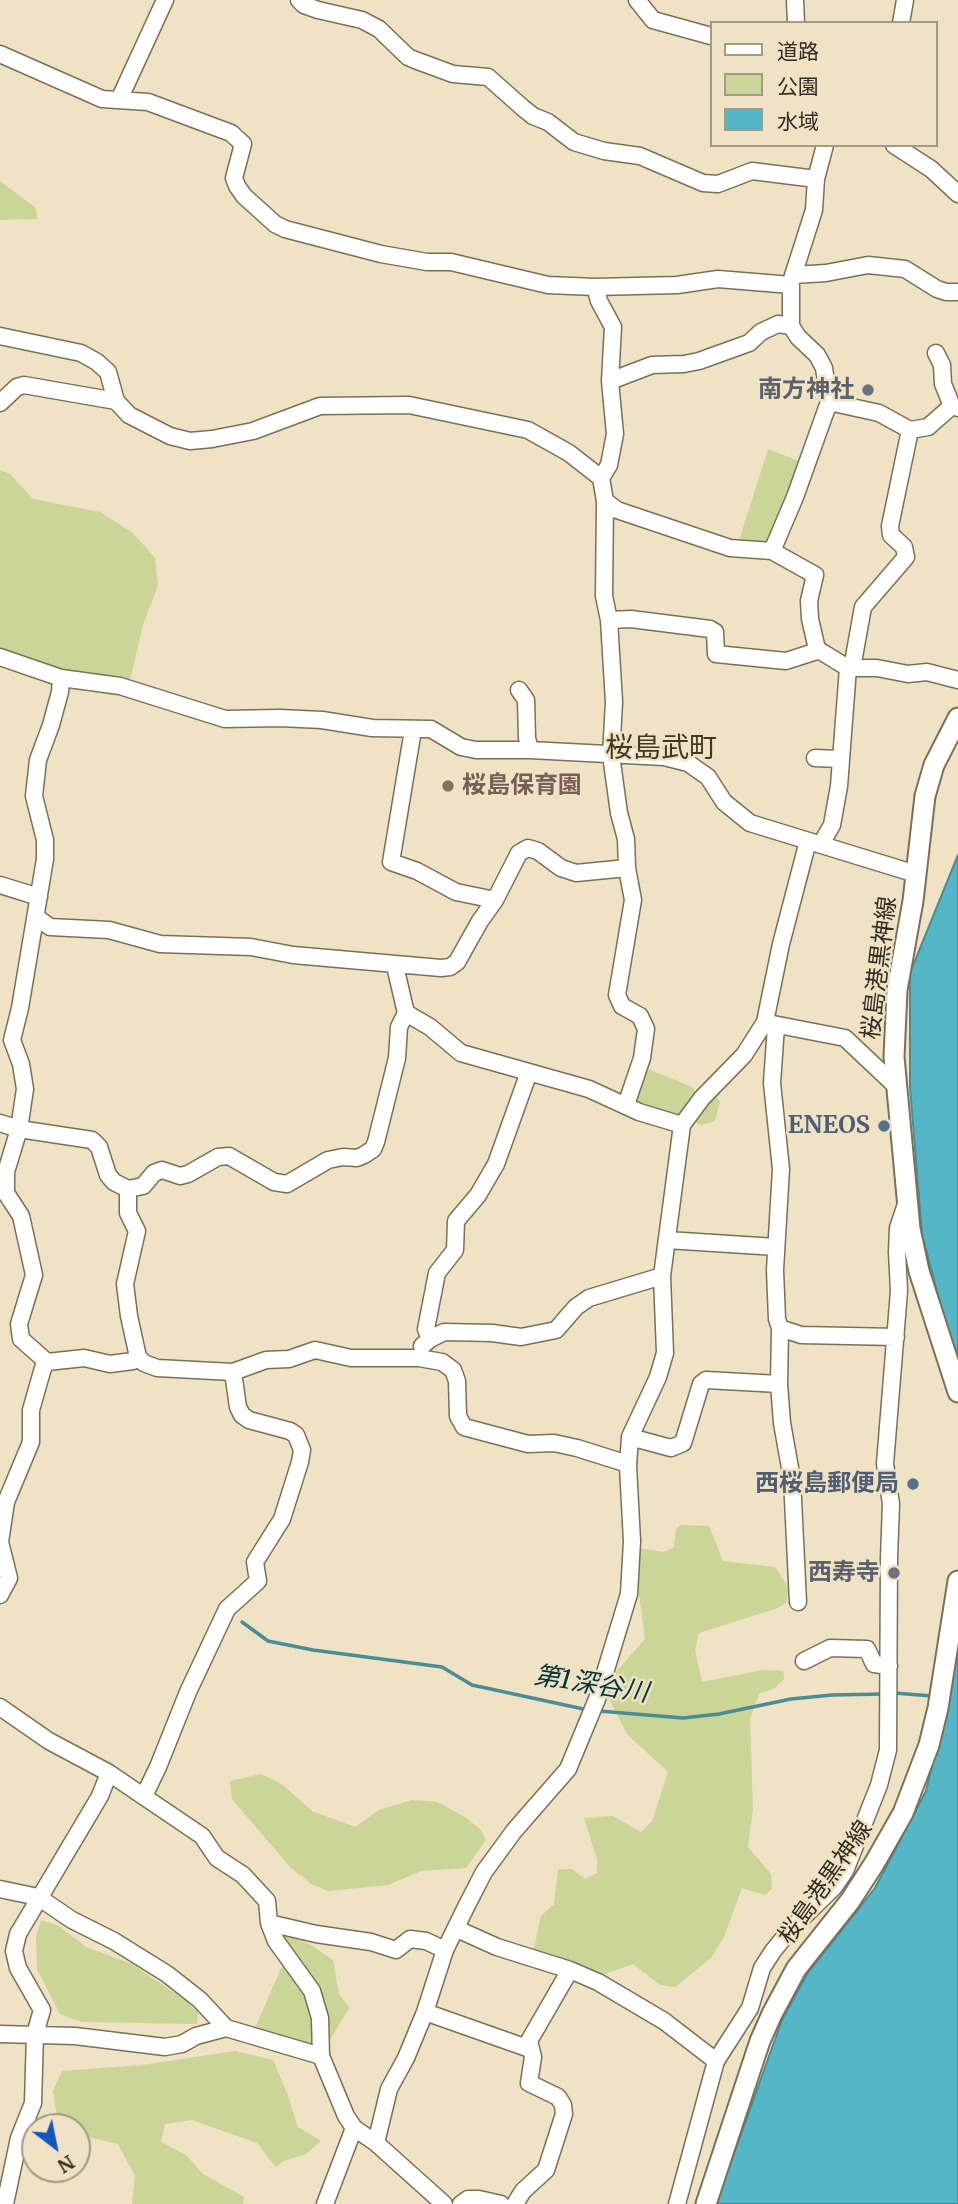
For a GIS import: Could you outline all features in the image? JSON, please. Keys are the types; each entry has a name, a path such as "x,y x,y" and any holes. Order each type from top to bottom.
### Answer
{"main road":[{"name":"桜島港黒神線","path":"958,718 939,754 928,785 896,1001 894,1057 906,1204 919,1271 958,1392"},
{"name":"桜島港黒神線","path":"706,2204 760,2041 796,1969 850,1901 903,1813 929,1745 942,1687 958,1581"}],"street":[{"path":"119,100 164,0"},
{"path":"299,0 317,10 362,20 379,29 408,57 415,60 453,74 488,77 523,108 548,122 574,142 604,151 640,156 704,183 718,184 752,172 816,179"},
{"path":"637,0 653,20 710,36"},
{"path":"795,0 796,21"},
{"path":"901,21 905,0"},
{"path":"0,54 102,99 148,102 231,133 243,144 234,178 237,186 244,197 275,224 381,254 427,262 451,262 548,285 595,288 677,285 718,279 792,280 868,265 905,269 937,289 958,292"},
{"path":"772,551 795,497 829,402 824,368 817,355 798,337 791,326 792,280 814,210 816,179 824,147"},
{"path":"897,147 931,169 958,194"},
{"path":"595,288 613,327 610,381 615,434 609,465 601,478 605,501 604,596 610,620 614,702 611,755 619,813 626,839 626,868 634,900 617,995 622,1006 640,1016 646,1030 642,1058 626,1105"},
{"path":"610,381 652,365 699,362 749,343 761,332 778,324 791,326"},
{"path":"0,336 89,357 108,372 116,401 129,415 170,436 190,441 253,431 320,407 409,405 528,430 569,453 601,478"},
{"path":"829,402 879,413 910,430 928,427 955,407 943,384 942,356"},
{"path":"0,403 17,387 24,385 116,401"},
{"path":"798,1602 792,1479 782,1423 779,1384 780,1328 777,1320 776,1247 780,1169 772,1083 771,1024 781,944 815,842 832,825 850,668 863,607 906,557 904,547 891,535 890,526 910,430"},
{"path":"605,501 617,510 730,548 772,551 815,575 809,601 817,649 850,668 877,668 908,674 927,673 958,680"},
{"path":"610,620 631,619 710,629 715,632 716,654 786,661 817,649"},
{"path":"0,657 61,678 120,686 225,719 322,720 372,728 431,730 461,747 476,750 664,757 688,763 708,778 724,802 750,823 916,874"},
{"path":"45,1365 21,1339 19,1324 34,1275 21,1216 6,1193 6,1172 19,1129 26,1089 12,1040 45,859 44,840 34,796 38,760 51,725 61,678"},
{"path":"519,690 526,700 530,750"},
{"path":"413,730 391,862 417,871 456,892 495,900"},
{"path":"815,758 840,759"},
{"path":"36,917 50,927 109,930 160,944 251,947 293,955 395,966 450,967 457,962 495,900 519,853 528,848 538,850 561,868 576,873 626,868"},
{"path":"0,885 39,897"},
{"path":"0,1123 19,1129 92,1140 99,1147 108,1175 114,1182 128,1189 143,1186 154,1173 162,1170 180,1176 218,1157 229,1156 274,1182 287,1184 328,1160 357,1158 373,1149 376,1142 397,1058 399,1027 406,1013 395,966"},
{"path":"406,1013 430,1027 461,1053 478,1060 589,1089 682,1125"},
{"path":"771,1024 845,1038 898,1088"},
{"path":"376,2143 389,2089 406,2058 425,2012 444,1951 484,1872 514,1831 568,1769 597,1699 629,1594 632,1541 628,1464 630,1437 658,1377 665,1353 663,1276 682,1125 702,1098 771,1024"},
{"path":"430,1339 426,1329 437,1273 455,1250 456,1220 478,1195 496,1164 529,1072"},
{"path":"128,1189 128,1213 137,1231 125,1284 128,1315 138,1357 144,1363 157,1367 233,1372 266,1360 289,1359 315,1350 351,1358 442,1362 453,1370 457,1381 458,1416 464,1427 528,1444 554,1443 577,1448 628,1464"},
{"path":"677,2204 716,2062 750,2008 762,1968 773,1951 845,1871 879,1785 888,1750 891,1504 885,1464 899,1291 898,1228 906,1204"},
{"path":"667,1240 776,1247"},
{"path":"419,1359 422,1346 444,1332 521,1336 556,1330 576,1307 589,1298 663,1276"},
{"path":"780,1328 801,1335 896,1337"},
{"path":"45,1365 84,1358 110,1364 133,1361 138,1357"},
{"path":"0,1595 9,1578 0,1542 6,1502 31,1442 31,1410 45,1365"},
{"path":"144,1796 227,1609 258,1581 255,1562 282,1519 300,1462 302,1450 296,1435 248,1420 242,1415 238,1407 233,1372"},
{"path":"630,1437 671,1448 683,1443 701,1384 706,1380 779,1384"},
{"path":"804,1661 830,1648 867,1649 874,1664 889,1666"},
{"path":"0,1707 49,1741 109,1773 202,1836 217,1858 243,1875 267,1901 269,1923 275,1941 312,1991 320,2018 321,2056 345,2116 354,2128 376,2143 444,2204"},
{"path":"5,2204 19,2138 33,2103 34,2034 42,2010 18,1968 14,1951 18,1934 100,1796 109,1773"},
{"path":"0,1889 38,1897 72,1920 114,1941 167,1974 200,2000 226,2028 321,2056"},
{"path":"269,1923 316,1934 371,1942 396,1950 410,1939 426,1941 444,1951"},
{"path":"457,1929 497,1947 570,1970 643,2008 716,2062"},
{"path":"515,2204 523,2191 547,2170 564,2114 558,2097 529,2083 533,2057 529,2041 570,1970"},
{"path":"425,2012 530,2049"},
{"path":"0,2034 75,2036 165,2047 226,2028"},
{"path":"325,2204 354,2128"},
{"path":"461,2204 468,2199 479,2199 501,2204"}],"green space":[{"path":"0,181 36,208 37,219 0,220"},
{"path":"768,449 804,463 771,548 738,544"},
{"path":"0,470 10,474 33,499 100,512 133,533 155,558 158,585 143,625 129,684 51,669 0,650"},
{"path":"643,1067 692,1087 698,1095 682,1118 633,1104"},
{"path":"715,1095 720,1102 715,1121 701,1125 693,1121 705,1101"},
{"path":"681,1525 709,1526 723,1561 775,1567 789,1589 786,1603 778,1608 699,1633 695,1650 702,1682 763,1670 783,1671 784,1679 775,1688 759,1694 750,1718 753,1809 748,1847 771,1874 772,1889 765,1895 742,1888 724,1937 711,1958 675,1987 660,1985 633,1964 600,1976 533,1952 541,1916 554,1904 558,1869 572,1869 585,1879 597,1873 597,1859 584,1818 613,1816 641,1832 652,1821 668,1772 627,1734 605,1691 617,1671 645,1639 637,1578 637,1548 664,1552 674,1547 676,1529"},
{"path":"261,1774 283,1785 312,1811 355,1827 379,1810 412,1800 437,1802 465,1817 480,1829 486,1840 466,1868 421,1871 388,1885 328,1891 311,1884 290,1867 232,1799 230,1781"},
{"path":"41,1920 59,1926 86,1947 132,1964 198,2012 197,2024 81,2022 60,2014 37,1969 36,1937"},
{"path":"274,1928 311,1945 333,1960 339,1994 349,2008 330,2040 313,2047 261,2034 255,2028 283,1964 275,1948"},
{"path":"235,2051 273,2060 298,2127 321,2141 306,2154 284,2161 276,2167 257,2143 192,2120 165,2124 161,2142 186,2155 203,2174 244,2197 243,2204 132,2204 135,2176 118,2144 91,2138 91,2113 57,2113 53,2091 62,2071 142,2065"}],"water":[{"path":"958,855 958,1369 922,1235 910,1087 910,973"},
{"path":"958,1619 958,2204 716,2204 782,2020 807,1974 875,1888 926,1791 941,1727"}],"waterway":[{"name":"第1深谷川","path":"242,1622 268,1641 313,1650 442,1667 472,1685 588,1710"},
{"name":"第1深谷川","path":"894,1693 932,1696"},
{"name":"第1深谷川","path":"599,1711 683,1718 719,1714 791,1699 883,1694"}],"place":[{"name":"南方神社","path":"868,390"},
{"name":"桜島保育園","path":"448,786"},
{"name":"ENEOS","path":"884,1126"},
{"name":"西桜島郵便局","path":"913,1484"},
{"name":"西寿寺","path":"894,1573"}],"district":[{"name":"桜島武町","path":"661,749"}]}
